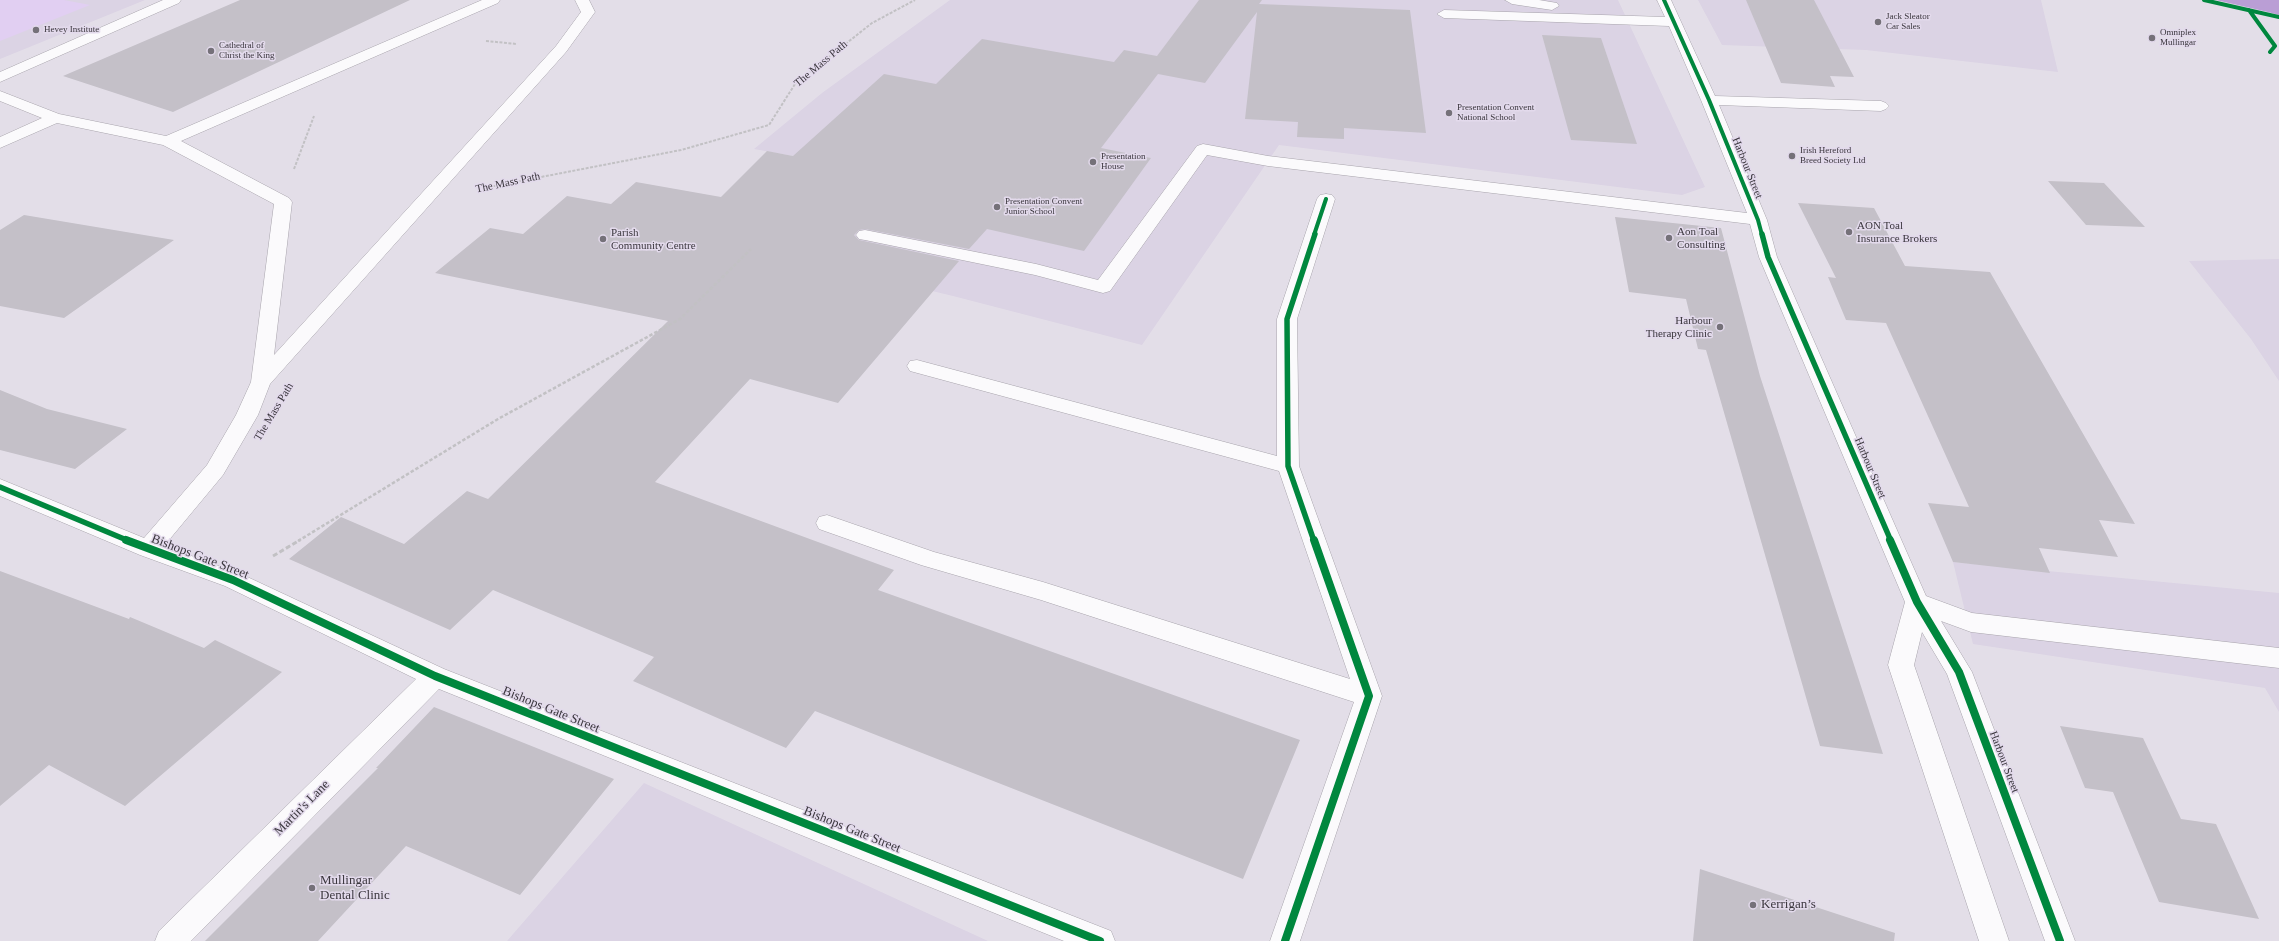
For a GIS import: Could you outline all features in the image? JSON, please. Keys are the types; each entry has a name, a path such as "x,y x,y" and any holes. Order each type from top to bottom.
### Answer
{"street":[{"path":"0,78 174,0"},
{"path":"168,141 493,0"},
{"path":"261,382 561,49 588,12 582,0"},
{"path":"1512,0 1554,7 1569,19"},
{"name":"Harbour Street","path":"1664,0 1709,100 1758,220 1768,257 1917,602 1959,672 2060,941"},
{"path":"1444,14 1674,22"},
{"path":"0,96 55,118 168,141 283,202 261,382 247,415 215,470 148,549"},
{"path":"1709,100 1881,106"},
{"path":"0,143 55,118"},
{"path":"865,235 1036,270 1103,287 1203,149 1268,161 1758,220"},
{"path":"1285,941 1369,696 1288,466 1287,319 1326,199"},
{"path":"917,366 1288,466"},
{"name":"Bishops Gate Street","path":"0,487 148,549 233,580 435,676 1100,941"},
{"path":"827,523 929,559 1044,591 1369,696"},
{"path":"1994,941 1902,665 1917,602 1971,622 2279,658"},
{"name":"Martin's Lane","path":"170,941 435,676"}],"path":[{"path":"428,28 435,30 437,35 561,49"},
{"path":"233,580 498,419 680,319 751,248"}],"shaded area":[{"name":"Hevey Institute","path":"0,0 145,0 0,59"},
{"path":"0,0 64,0 90,5 0,41"},
{"path":"950,0 1618,0 1705,187 1682,195 1279,145 1142,345 953,296 769,252 804,158 754,149 822,93"},
{"name":"Jack Sleator Car Sales","path":"1698,0 2041,0 2058,72 1866,50 1722,45"},
{"path":"2216,0 2279,0 2279,15 2268,12"},
{"path":"2279,259 2279,381 2251,339 2189,261"},
{"path":"1953,562 2279,593 2279,712 2265,688 1973,644"},
{"path":"644,783 733,824 988,941 507,941"}],"building":[{"name":"Cathedral of Christ the King","path":"240,0 410,0 173,112 63,76"},
{"path":"1199,0 1262,0 1259,4 1410,10 1426,133 1344,128 1344,139 1297,137 1298,122 1245,119 1257,12 1205,83 1158,74 1101,148 1151,158 1084,251 987,229 969,249 865,229 859,230 854,235 859,240 959,261 838,403 750,379 655,482 894,570 878,590 1300,740 1243,879 815,711 786,748 633,681 654,657 493,590 450,630 289,559 341,517 404,544 467,491 488,499 668,321 435,273 490,228 523,234 567,196 611,204 636,182 721,197 767,151 793,156 884,74 936,84 982,39 1114,62 1124,50 1157,56"},
{"path":"1746,0 1814,0 1854,77 1830,76 1835,87 1781,83"},
{"path":"1542,35 1601,38 1637,144 1571,140"},
{"path":"2048,181 2104,183 2145,227 2086,225"},
{"path":"1798,203 1874,208 1905,266 1990,272 2135,524 2099,520 2118,557 2039,548 2050,573 1953,562 1928,503 1969,507 1886,323 1846,320 1828,277 1836,278"},
{"path":"24,215 174,240 64,318 0,306 0,230"},
{"path":"1615,217 1721,228 1760,376 1883,754 1820,746 1706,350 1698,349 1686,299 1629,292"},
{"path":"0,390 47,409 127,429 75,469 0,450"},
{"path":"0,571 129,619 130,617 204,648 215,640 282,672 125,806 49,765 0,806"},
{"path":"434,707 614,779 520,895 406,846 318,941 205,941 378,768 376,768"},
{"path":"2060,726 2143,738 2181,819 2216,824 2259,919 2159,902 2113,792 2085,788"},
{"name":"Kerrigan’s","path":"1700,869 1895,933 1894,941 1693,941"}],"cycle path":[{"path":"1664,0 1709,100 1758,220 1768,257 1917,602 1959,672 2060,941"},
{"path":"2204,0 2279,17"},
{"path":"2249,10 2275,46 2270,52"},
{"path":"1285,941 1369,696 1288,466 1287,319 1326,199"},
{"path":"0,487 148,549 233,580 435,676 1100,941"}],"place":[{"name":"Jack Sleator Car Sales","path":"1878,22"},
{"name":"Hevey Institute","path":"36,30"},
{"name":"Omniplex Mullingar","path":"2152,38"},
{"name":"Cathedral of Christ the King","path":"211,51"},
{"name":"Presentation Convent National School","path":"1449,113"},
{"name":"Irish Hereford Breed Society Ltd","path":"1792,156"},
{"name":"Presentation House","path":"1093,162"},
{"name":"Presentation Convent Junior School","path":"997,207"},
{"name":"AON Toal Insurance Brokers","path":"1849,232"},
{"name":"Aon Toal Consulting","path":"1669,238"},
{"name":"Parish Community Centre","path":"603,239"},
{"name":"Harbour Therapy Clinic","path":"1720,327"},
{"name":"Mullingar Dental Clinic","path":"312,888"},
{"name":"Kerrigan’s","path":"1753,905"}]}
